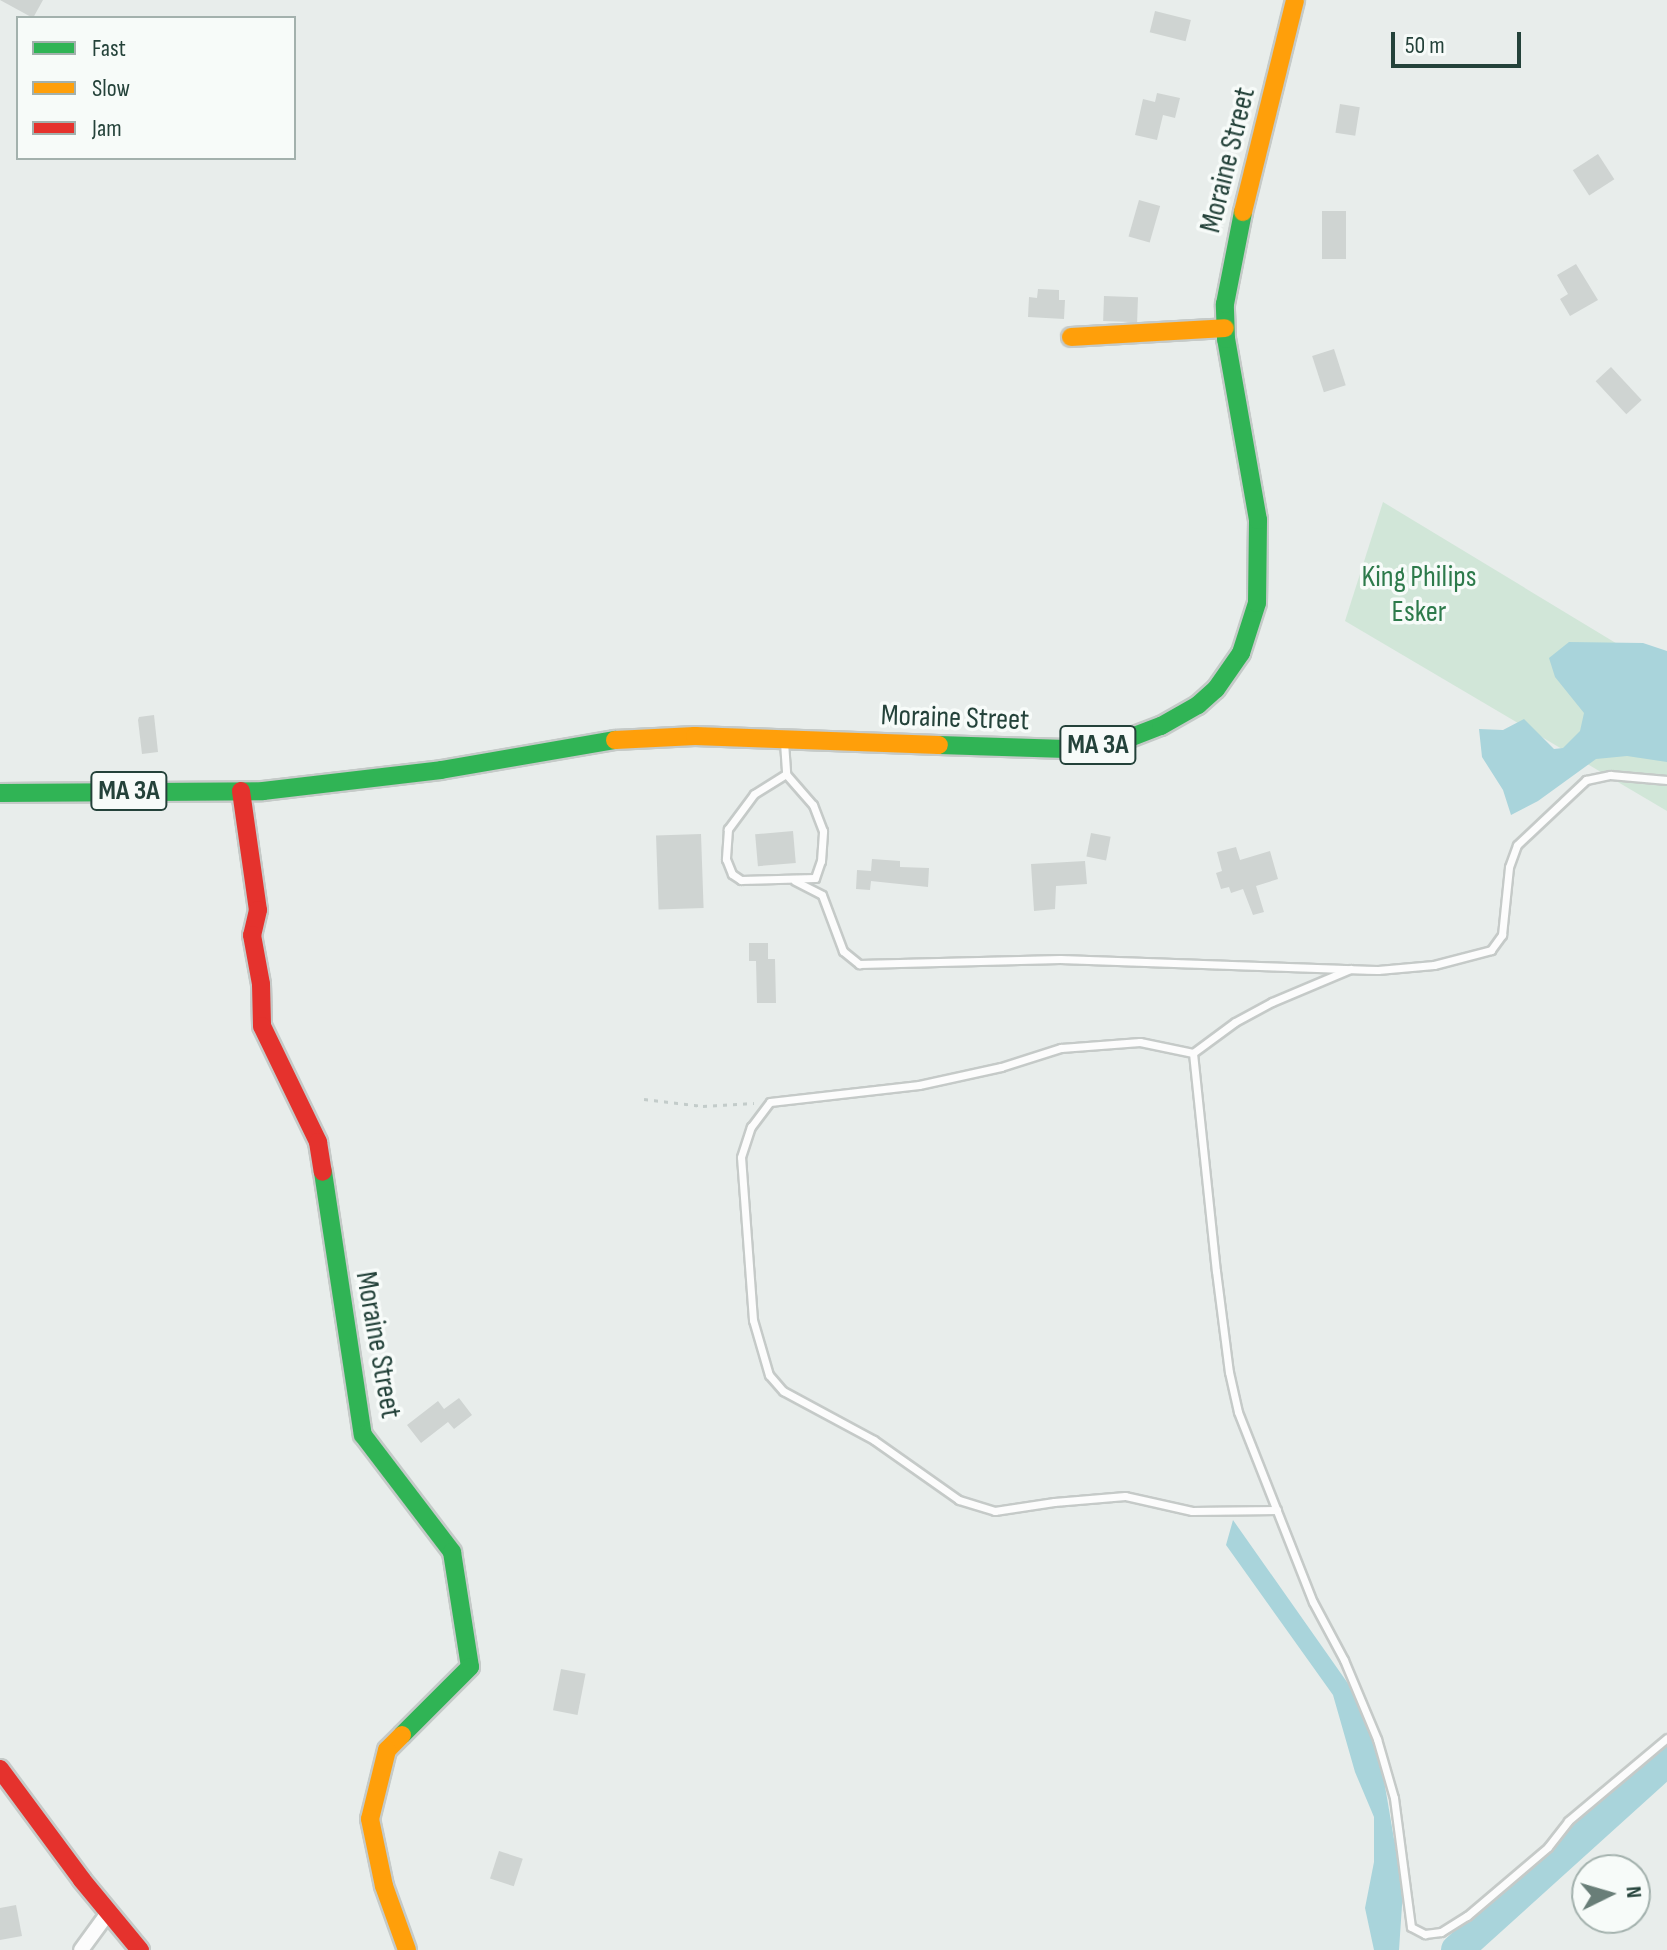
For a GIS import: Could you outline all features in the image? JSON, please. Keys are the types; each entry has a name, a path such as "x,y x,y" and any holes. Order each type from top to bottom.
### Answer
{"main road":[{"name":"Moraine Street","path":"407,1950 384,1886 370,1819 387,1750 470,1667 452,1552 363,1435 318,1142 262,1026 261,984 252,935 258,910 250,791 441,770 589,742 695,736 1025,749 1097,746 1161,726 1198,705 1216,689 1241,653 1257,603 1260,579 1254,492 1225,328 1225,304 1236,241 1295,0"},
{"path":"1071,337 1225,328"},
{"name":"MA 3A","path":"0,793 250,791"},
{"path":"0,1769 39,1824 140,1950"}],"street":[{"path":"0,1781 39,1824"},
{"path":"81,1950 108,1913"}],"lane":[{"path":"784,739 786,774 813,805 823,831 821,861 815,878 795,881 741,880 732,874 726,859 728,829 754,794 786,774"},
{"path":"795,881 822,895 843,951 859,964 1060,959 1350,969 1434,965 1491,950 1502,935 1509,867 1517,845 1586,780 1610,775 1667,780"},
{"path":"1277,1510 1192,1511 1125,1496 995,1511 959,1500 874,1440 783,1391 769,1375 753,1320 741,1157 751,1127 770,1102 919,1085 1001,1067 1061,1048 1140,1042 1193,1053 1235,1022 1272,1002 1350,969"},
{"path":"1193,1053 1229,1372 1238,1412 1313,1602 1344,1660 1377,1739 1394,1798 1411,1927 1425,1934 1441,1932 1467,1916 1548,1847 1568,1821 1667,1738"}],"path":[{"path":"644,1099 703,1106 770,1102"}],"green space":[{"name":"King Philips Esker","path":"1383,502 1667,674 1667,811 1345,621"}],"water":[{"path":"1569,642 1643,643 1667,651 1667,762 1627,756 1596,759 1538,801 1511,815 1503,790 1482,757 1479,729 1503,730 1524,719 1554,749 1563,748 1580,731 1584,713 1555,677 1549,658"},
{"path":"1233,1520 1361,1702 1377,1739 1394,1839 1404,1876 1399,1950 1374,1950 1365,1908 1374,1862 1374,1817 1355,1772 1333,1695 1226,1545"}],"building":[{"path":"0,0 43,0 34,16"},
{"path":"1155,11 1191,20 1186,41 1150,32"},
{"path":"1157,93 1180,98 1175,118 1163,115 1157,140 1135,135 1143,99 1155,102"},
{"path":"1340,104 1360,107 1355,136 1335,133"},
{"path":"1598,154 1614,179 1589,195 1573,170"},
{"path":"1139,200 1160,206 1150,243 1129,237"},
{"path":"1322,211 1346,211 1346,259 1322,259"},
{"path":"1576,264 1598,300 1570,316 1560,299 1568,294 1557,275"},
{"path":"1038,289 1059,290 1059,300 1065,300 1064,319 1028,317 1029,297 1037,298"},
{"path":"1104,296 1138,297 1137,322 1103,321"},
{"path":"1334,349 1346,385 1324,392 1312,356"},
{"path":"1611,367 1642,400 1626,414 1596,381"},
{"path":"154,715 158,752 142,754 138,720 139,717"},
{"path":"793,831 796,863 758,866 755,834"},
{"path":"1091,833 1111,837 1106,860 1086,857"},
{"path":"701,834 704,908 659,910 656,836"},
{"path":"1236,847 1240,860 1270,851 1278,879 1256,886 1264,912 1253,915 1243,889 1231,893 1229,887 1221,889 1216,873 1222,871 1217,852"},
{"path":"872,859 900,861 900,867 929,868 928,887 871,881 870,890 856,889 857,870 871,871"},
{"path":"1085,861 1087,884 1056,886 1055,909 1034,911 1031,864"},
{"path":"749,943 768,943 768,959 775,959 776,1003 757,1003 756,961 749,961"},
{"path":"459,1398 472,1415 454,1429 448,1422 421,1443 407,1425 438,1401 444,1409"},
{"path":"561,1669 586,1674 578,1715 553,1710"},
{"path":"499,1851 523,1859 514,1886 490,1879"},
{"path":"16,1905 22,1936 0,1940 0,1908"}],"waterway":[{"path":"1457,1950 1667,1760"}],"traffic: fast":[{"path":"939,745 1066,749 1124,740 1161,726 1198,705 1216,689 1241,653 1257,603 1258,520 1226,339 1225,304 1243,212"},
{"path":"0,793 263,791 441,770 615,740"},
{"path":"323,1172 363,1435 452,1552 470,1667 402,1735"}],"traffic: slow":[{"path":"1243,212 1295,0"},
{"path":"1071,337 1225,328"},
{"path":"615,740 695,736 939,745"},
{"path":"402,1735 387,1750 370,1819 384,1886 407,1950"}],"traffic: jam":[{"path":"241,791 258,910 252,935 261,984 262,1026 318,1142 323,1172"},
{"path":"0,1769 82,1880 140,1950"}]}
